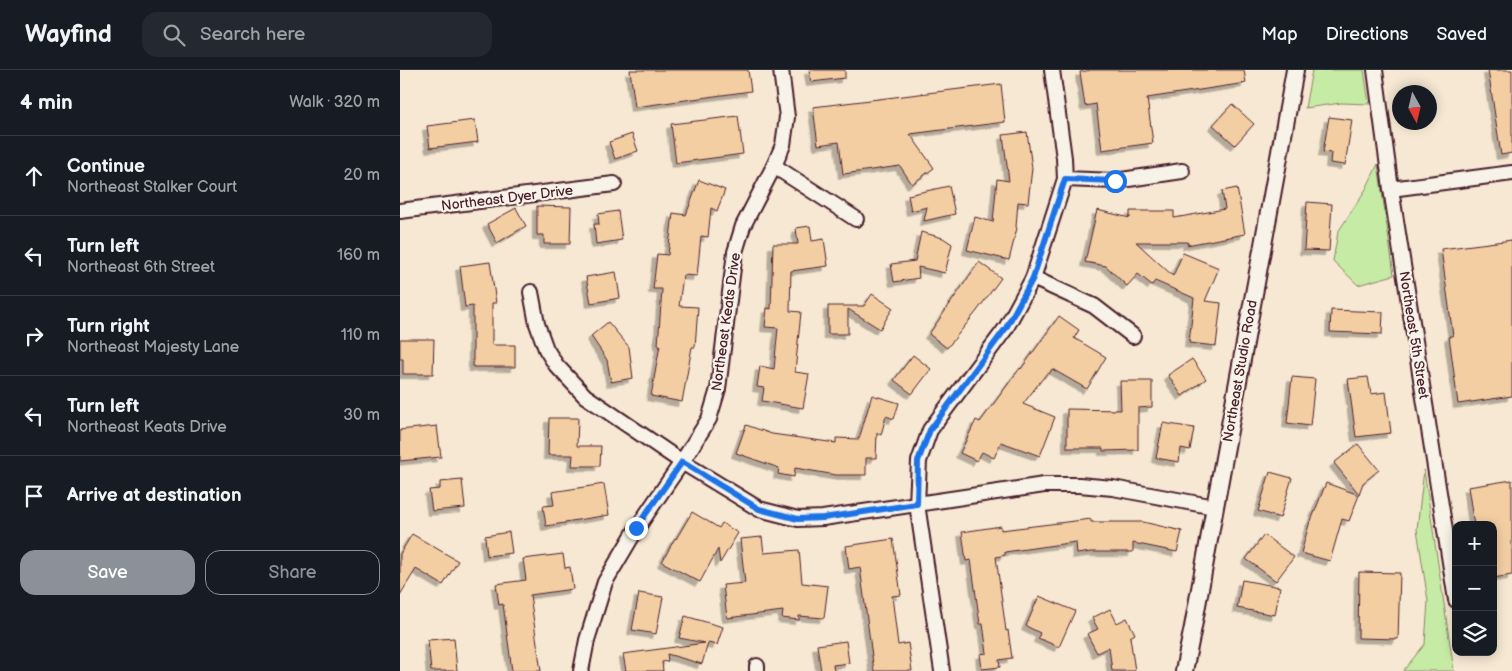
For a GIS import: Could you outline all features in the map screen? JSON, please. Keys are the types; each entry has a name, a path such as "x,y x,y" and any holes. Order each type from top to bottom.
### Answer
{"street":[{"name":"Northeast Keats Drive","path":"581,671 587,640 605,582 636,528 709,419 718,389 735,252 743,226 783,145 787,117 781,70"},
{"path":"942,671 917,504 918,461 930,430 1006,328 1033,278 1065,179 1063,149 1052,70"},
{"name":"Northeast Studio Road","path":"1184,671 1294,70"},
{"name":"Northeast 5th Street","path":"1375,70 1391,189 1452,575"},
{"path":"774,166 856,219"},
{"path":"1065,179 1115,181 1182,171"},
{"path":"1391,189 1512,172"},
{"name":"Northeast Dyer Drive","path":"400,211 614,184"},
{"path":"1033,278 1094,306 1133,336"},
{"path":"531,292 537,324 546,349 556,365 585,396 682,462 759,509 798,519 823,518 1044,485 1079,485 1113,488 1215,507"}],"green space":[{"path":"1312,70 1364,70 1369,104 1341,103 1305,108"},
{"path":"1378,164 1394,275 1358,285 1333,261 1338,232 1366,189"},
{"path":"1424,470 1454,671 1403,671 1425,644 1428,601 1417,529"}],"building":[{"path":"630,70 748,70 751,91 635,107"},
{"path":"809,70 845,70 845,78 811,82"},
{"path":"1091,70 1244,70 1246,83 1147,98 1153,143 1102,150 1096,104 1085,106 1080,72"},
{"path":"1488,70 1512,70 1512,153 1501,155"},
{"path":"1001,84 1005,122 910,134 934,168 912,184 900,166 843,174 839,142 818,145 813,107"},
{"path":"1232,104 1254,124 1235,145 1213,125"},
{"path":"738,116 743,154 676,163 671,124"},
{"path":"1329,117 1352,120 1345,165 1330,163 1331,153 1323,152"},
{"path":"475,120 478,142 430,148 427,126"},
{"path":"1027,132 1032,168 1028,203 1018,202 1017,228 1009,260 967,250 975,217 993,222 997,179 1009,181 1003,135"},
{"path":"632,134 638,151 615,159 609,142"},
{"path":"699,180 725,190 717,211 711,208 708,237 701,236 697,276 683,275 679,306 698,307 695,347 692,347 682,402 651,396 660,345 658,345 662,289 653,289 657,254 668,255 673,213 686,215"},
{"path":"949,186 955,214 924,221 927,207 911,211 908,195"},
{"path":"1237,188 1245,234 1187,245 1188,242 1136,242 1173,276 1183,253 1219,268 1205,301 1221,303 1216,346 1189,343 1194,298 1155,281 1152,285 1138,274 1127,286 1106,266 1085,262 1097,210 1130,218 1130,211 1174,211 1174,218 1225,209 1222,191"},
{"path":"1307,202 1332,204 1329,251 1304,250"},
{"path":"537,206 571,207 570,244 544,244 544,235 537,235"},
{"path":"516,208 526,226 497,243 487,224"},
{"path":"618,211 622,240 596,244 594,224 599,224 598,214"},
{"path":"810,226 812,241 824,239 828,266 791,271 790,311 801,312 795,372 809,374 803,408 762,401 764,388 757,387 760,366 774,369 778,328 765,327 767,308 771,309 773,244 798,244 796,228"},
{"path":"921,232 943,238 952,244 945,273 918,267 919,278 894,282 891,264 915,261"},
{"path":"1512,240 1512,396 1458,404 1449,336 1453,336 1441,249"},
{"path":"490,262 496,303 492,303 492,345 515,345 515,367 473,367 473,306 465,307 460,266"},
{"path":"979,262 1001,278 947,348 929,334"},
{"path":"616,272 620,298 591,303 586,277"},
{"path":"872,294 893,308 880,329 848,309 848,334 828,334 828,306 864,306"},
{"path":"1331,310 1383,312 1382,334 1330,332"},
{"path":"1059,316 1079,330 1074,338 1106,357 1087,389 1052,369 1023,404 1055,417 1040,456 1001,442 994,458 982,452 977,461 960,453 976,420 980,422"},
{"path":"608,322 629,347 633,378 611,382 607,360 591,336"},
{"path":"400,339 434,339 433,374 403,374 403,359 400,359"},
{"path":"913,355 931,369 912,394 894,380"},
{"path":"1192,359 1206,379 1182,396 1168,375"},
{"path":"1292,377 1315,379 1310,426 1287,423"},
{"path":"1368,377 1371,394 1386,392 1391,433 1356,437 1348,379"},
{"path":"1120,381 1152,381 1152,407 1138,408 1138,450 1103,451 1103,448 1067,448 1067,409 1121,410"},
{"path":"872,395 899,403 894,419 886,416 881,435 877,433 876,458 866,458 866,475 836,475 795,468 794,477 778,474 779,468 736,453 746,425 772,434 836,443 836,438 859,439"},
{"path":"549,418 578,418 577,446 601,446 600,466 572,466 573,455 548,455"},
{"path":"1163,423 1194,428 1190,450 1181,448 1179,462 1156,458"},
{"path":"437,426 441,457 400,461 400,430"},
{"path":"1358,444 1379,470 1363,483 1359,494 1334,463"},
{"path":"1270,472 1292,478 1280,518 1258,511"},
{"path":"462,480 465,508 432,511 429,490 440,489 440,482"},
{"path":"1512,480 1512,575 1497,577 1497,521 1473,521 1468,487"},
{"path":"1326,483 1359,495 1349,521 1342,519 1330,561 1301,553 1310,521"},
{"path":"604,484 609,515 546,526 543,506 554,505 552,492"},
{"path":"692,512 719,528 722,523 738,533 720,563 718,549 700,582 662,562"},
{"path":"1091,519 1091,522 1143,522 1182,531 1177,552 1133,543 1133,552 1077,554 1076,542 1005,552 1005,555 996,557 1006,631 1008,630 1012,658 999,660 1000,667 982,669 980,654 987,653 983,624 980,624 971,560 966,561 962,532 1001,526 1001,530"},
{"path":"509,532 512,553 487,556 485,536"},
{"path":"412,534 458,561 443,585 416,569 400,595 400,554"},
{"path":"1264,535 1294,557 1276,581 1246,559"},
{"path":"762,537 764,553 799,550 802,583 828,586 824,618 799,616 799,620 782,618 783,611 727,618 723,585 745,583 740,539"},
{"path":"893,539 901,595 892,596 898,645 908,643 912,671 874,671 860,567 849,569 846,546"},
{"path":"563,554 565,568 570,567 573,589 530,595 541,671 512,671 503,604 499,605 496,584 526,580 523,559"},
{"path":"1359,572 1400,573 1398,639 1358,638"},
{"path":"1242,580 1280,587 1275,615 1237,608"},
{"path":"639,593 663,597 656,634 632,630"},
{"path":"1039,596 1075,611 1059,647 1038,638 1040,633 1026,626"},
{"path":"1110,609 1117,623 1127,618 1135,634 1130,637 1135,671 1112,671 1109,647 1097,653 1087,634 1098,629 1092,618"},
{"path":"685,616 723,627 717,645 708,643 702,664 667,654 668,661 662,662 663,671 626,671 623,654 705,643 679,638"},
{"path":"454,638 457,671 431,671 428,640"},
{"path":"846,641 849,663 833,665 834,671 821,671 817,645"}],"route":[{"path":"636,528 682,462 759,509 798,519 823,518 917,504 918,461 930,430 1006,328 1033,278 1065,179 1115,181"}]}
